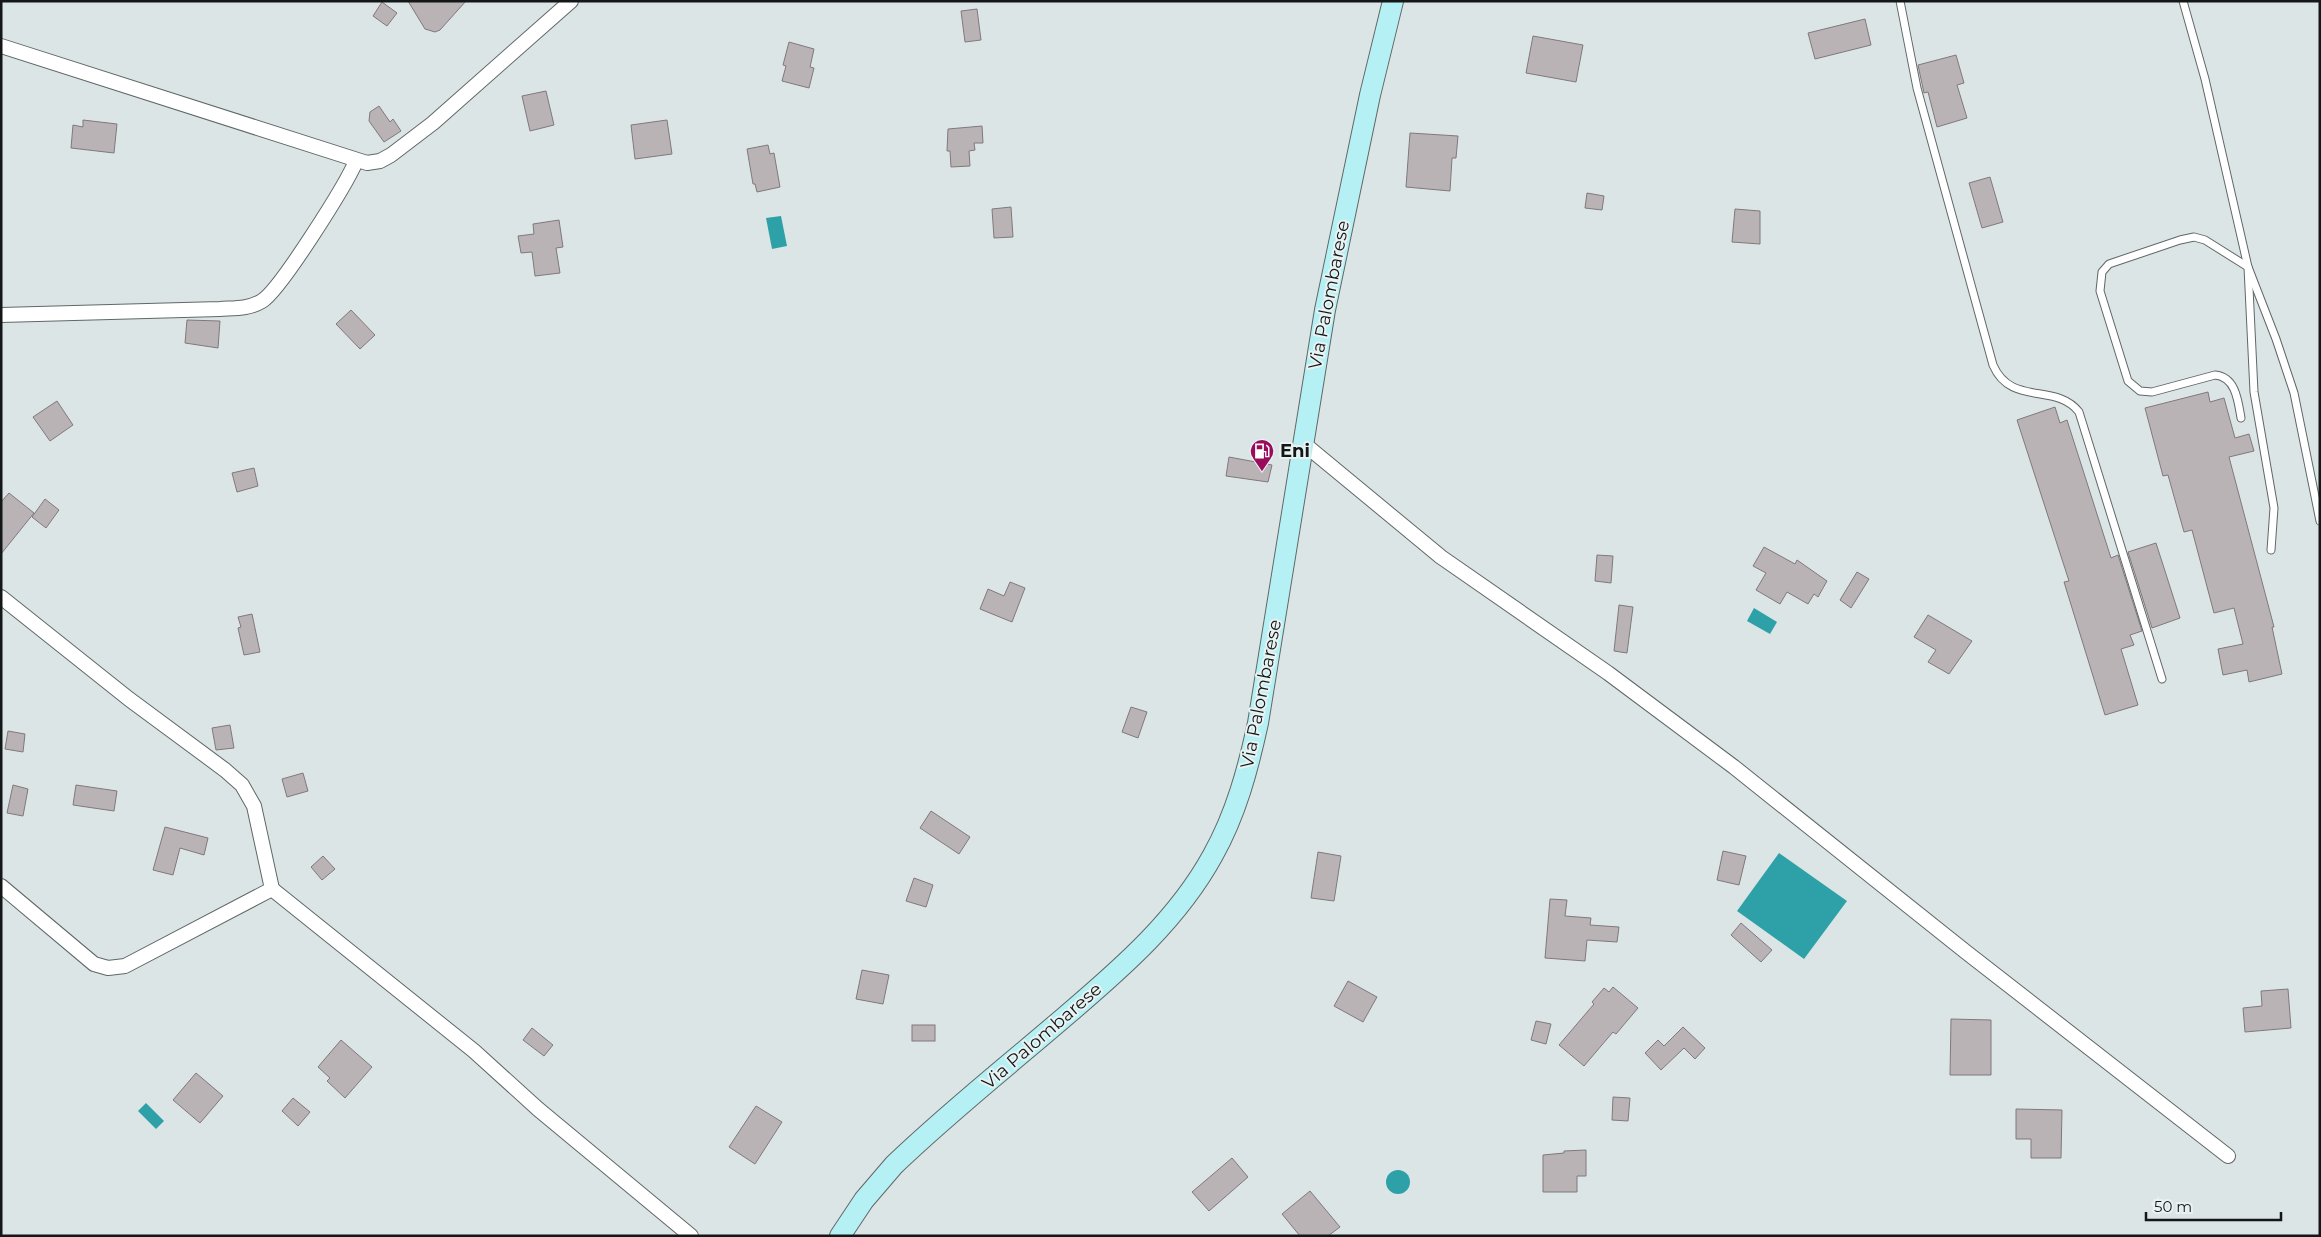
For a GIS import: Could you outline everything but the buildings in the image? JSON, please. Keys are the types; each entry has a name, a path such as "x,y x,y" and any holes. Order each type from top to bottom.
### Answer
{"main road":[{"name":"Via Palombarese","path":"840,1236 864,1200 902,1157 1133,956 1181,903 1213,856 1238,800 1254,742 1269,664 1303,443 1334,266 1368,102 1393,1"}],"street":[{"path":"1,46 356,161 374,162 391,155 459,101 571,1"},
{"path":"1,315 220,309 247,307 260,302 271,293 280,281 342,190 356,161"},
{"path":"1303,443 1436,553 1608,673 1734,767 1966,952 2228,1156"},
{"path":"1,597 129,699 225,770 242,786 254,806 272,889 474,1051 538,1109 691,1236"},
{"path":"1,886 90,960 108,968 126,966 272,889"}],"lane":[{"path":"1900,1 1917,88 1993,365 2000,378 2012,387 2026,393 2060,398 2074,405 2080,412 2162,678"},
{"path":"2183,1 2205,79 2248,267 2276,339 2294,394 2311,488 2320,521"},
{"path":"2241,418 2236,394 2230,382 2221,376 2215,375 2152,392 2140,391 2132,384 2125,372 2099,284 2102,272 2114,261 2187,238 2204,240 2248,267"},
{"path":"2248,267 2254,392 2274,508 2271,550"}],"water":[{"path":"781,216 787,246 772,249 766,218"},
{"path":"1754,608 1777,622 1770,634 1747,621"},
{"path":"1779,853 1847,901 1804,959 1737,911"},
{"path":"146,1103 164,1121 156,1129 138,1111"},
{"path":"1398,1170 1407,1173 1410,1182 1407,1191 1398,1194 1389,1191 1386,1182 1389,1173"}],"place":[{"name":"Eni","path":"1262,472"}]}
